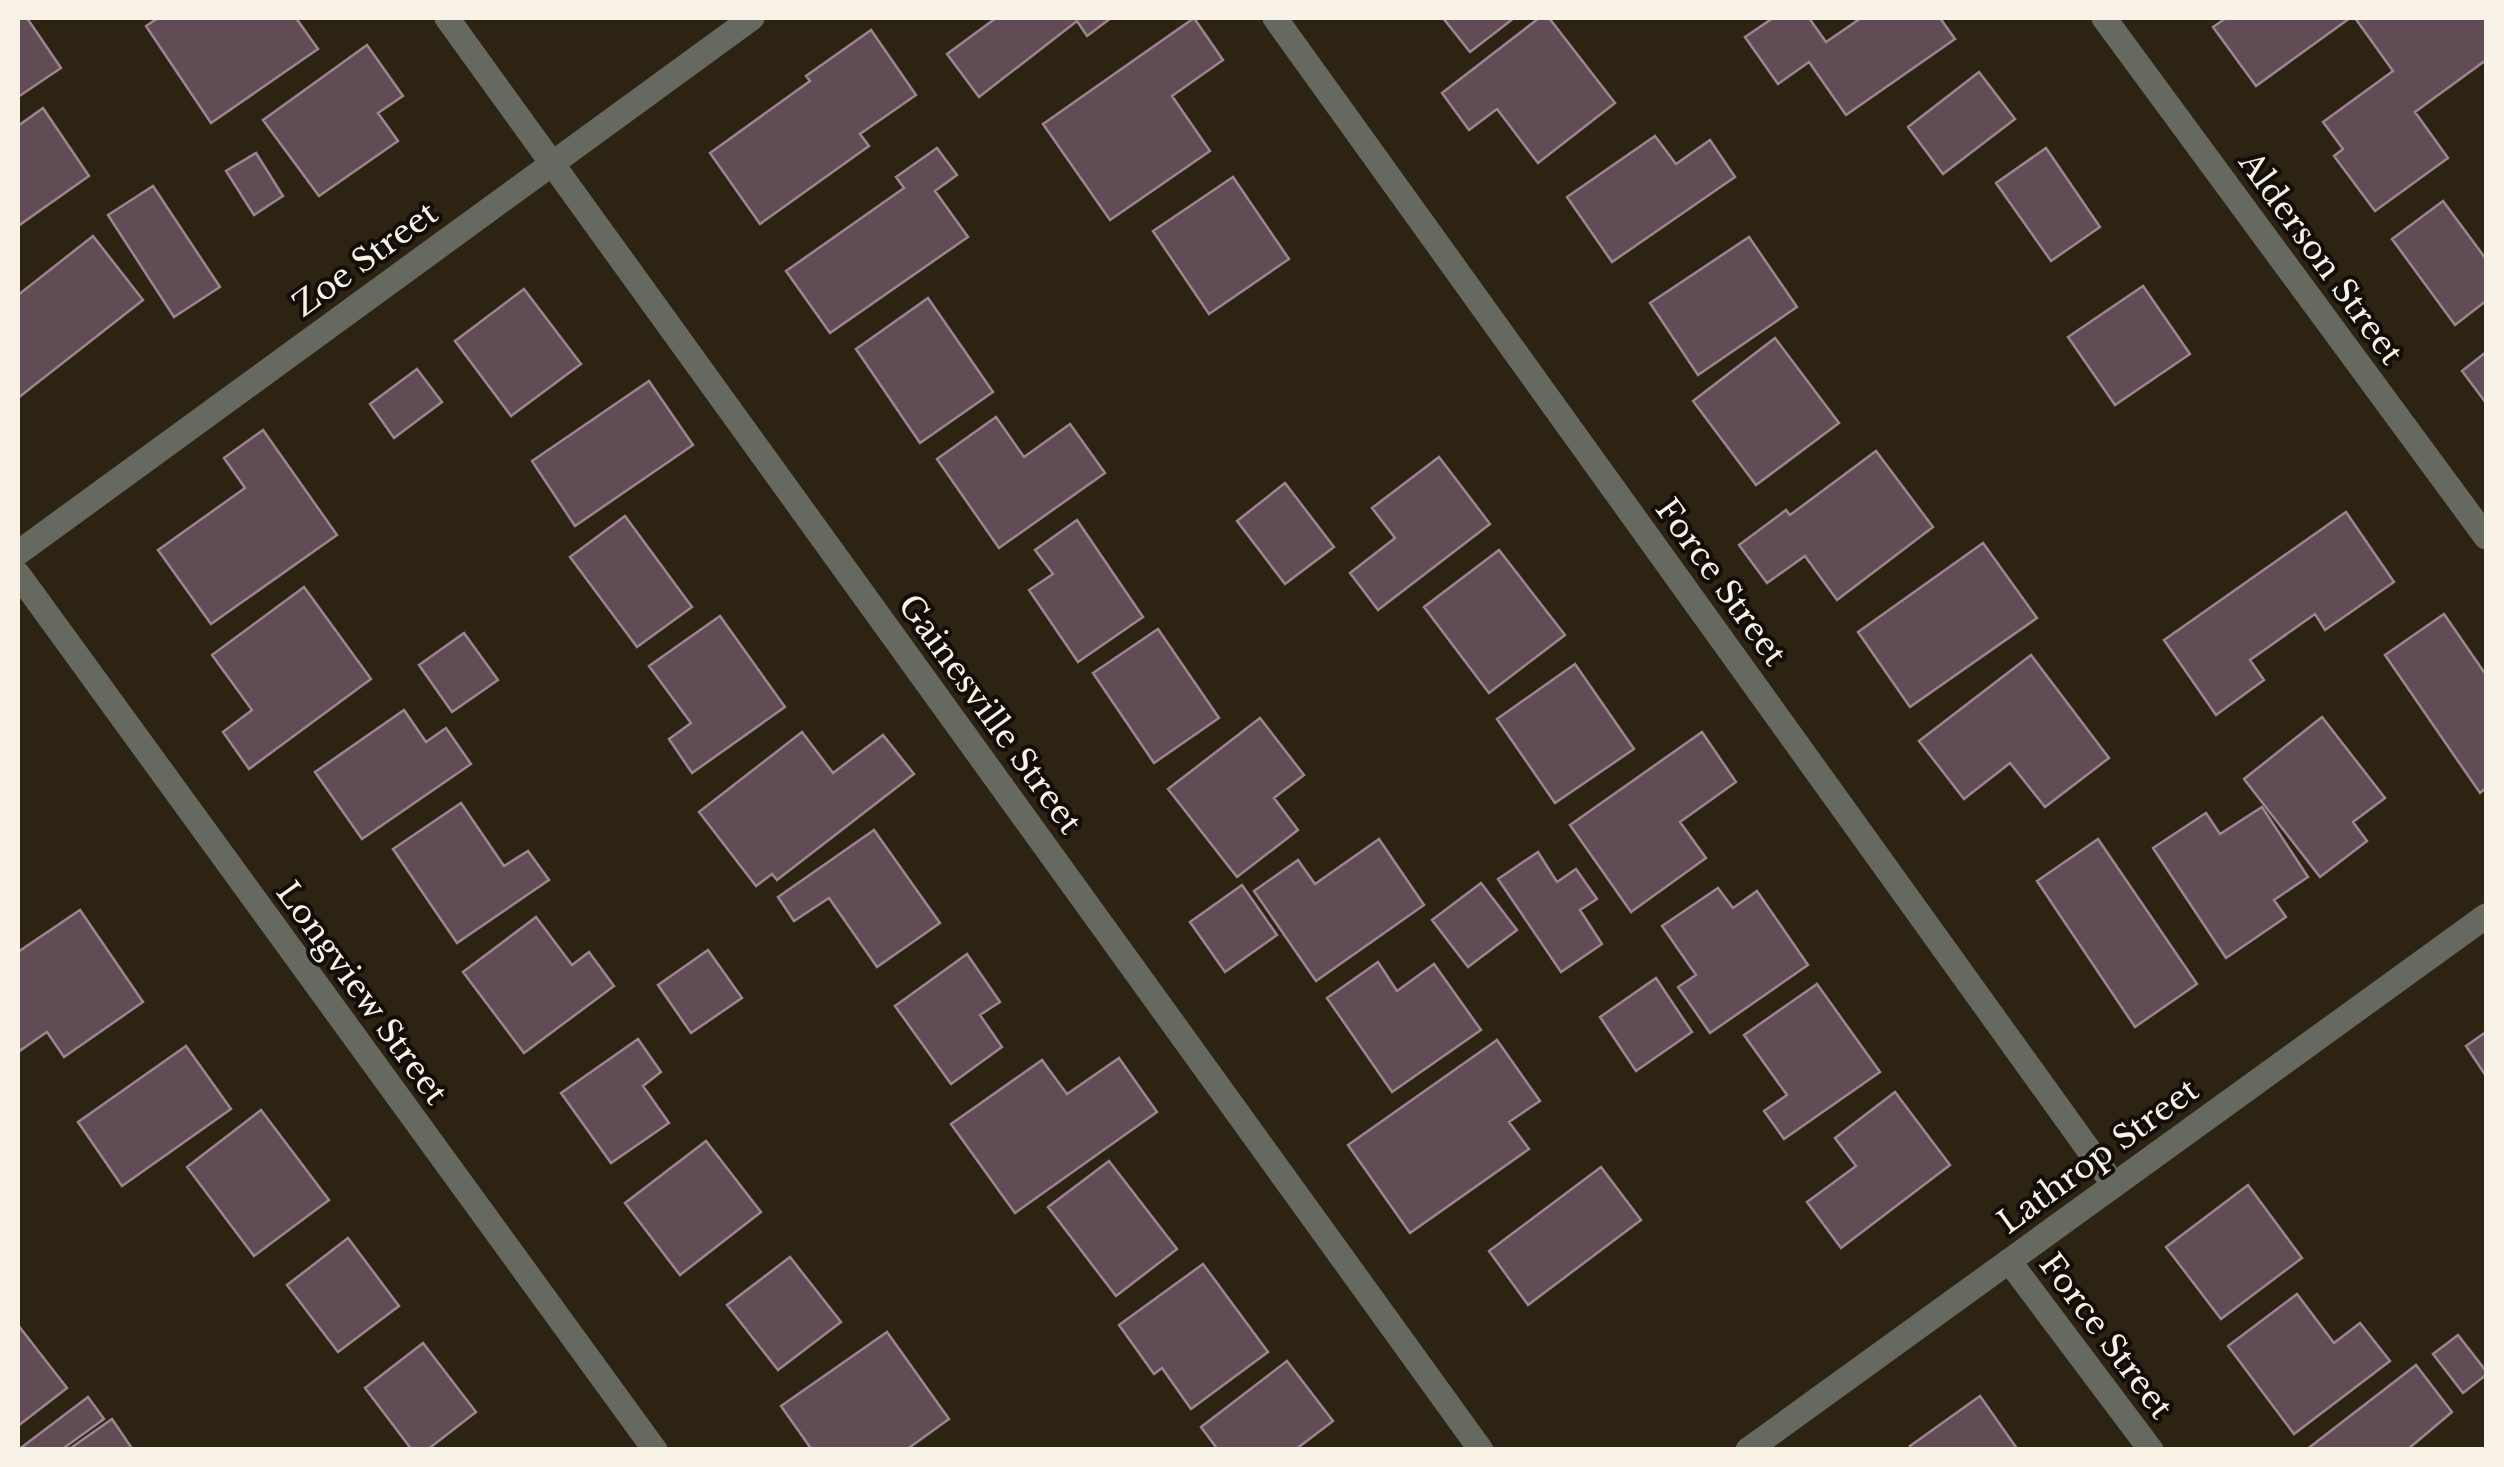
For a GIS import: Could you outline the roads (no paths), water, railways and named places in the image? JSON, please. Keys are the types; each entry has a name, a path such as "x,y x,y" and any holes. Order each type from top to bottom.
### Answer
{"street":[{"name":"Gainesville Street","path":"447,18 1481,1450"},
{"name":"Zoe Street","path":"18,553 752,18"},
{"name":"Force Street","path":"1275,18 2114,1185"},
{"name":"Alderson Street","path":"2104,18 2486,536"},
{"name":"Longview Street","path":"18,574 655,1450"},
{"name":"Lathrop Street","path":"1748,1450 2486,916"},
{"name":"Force Street","path":"2009,1261 2151,1450"}]}
